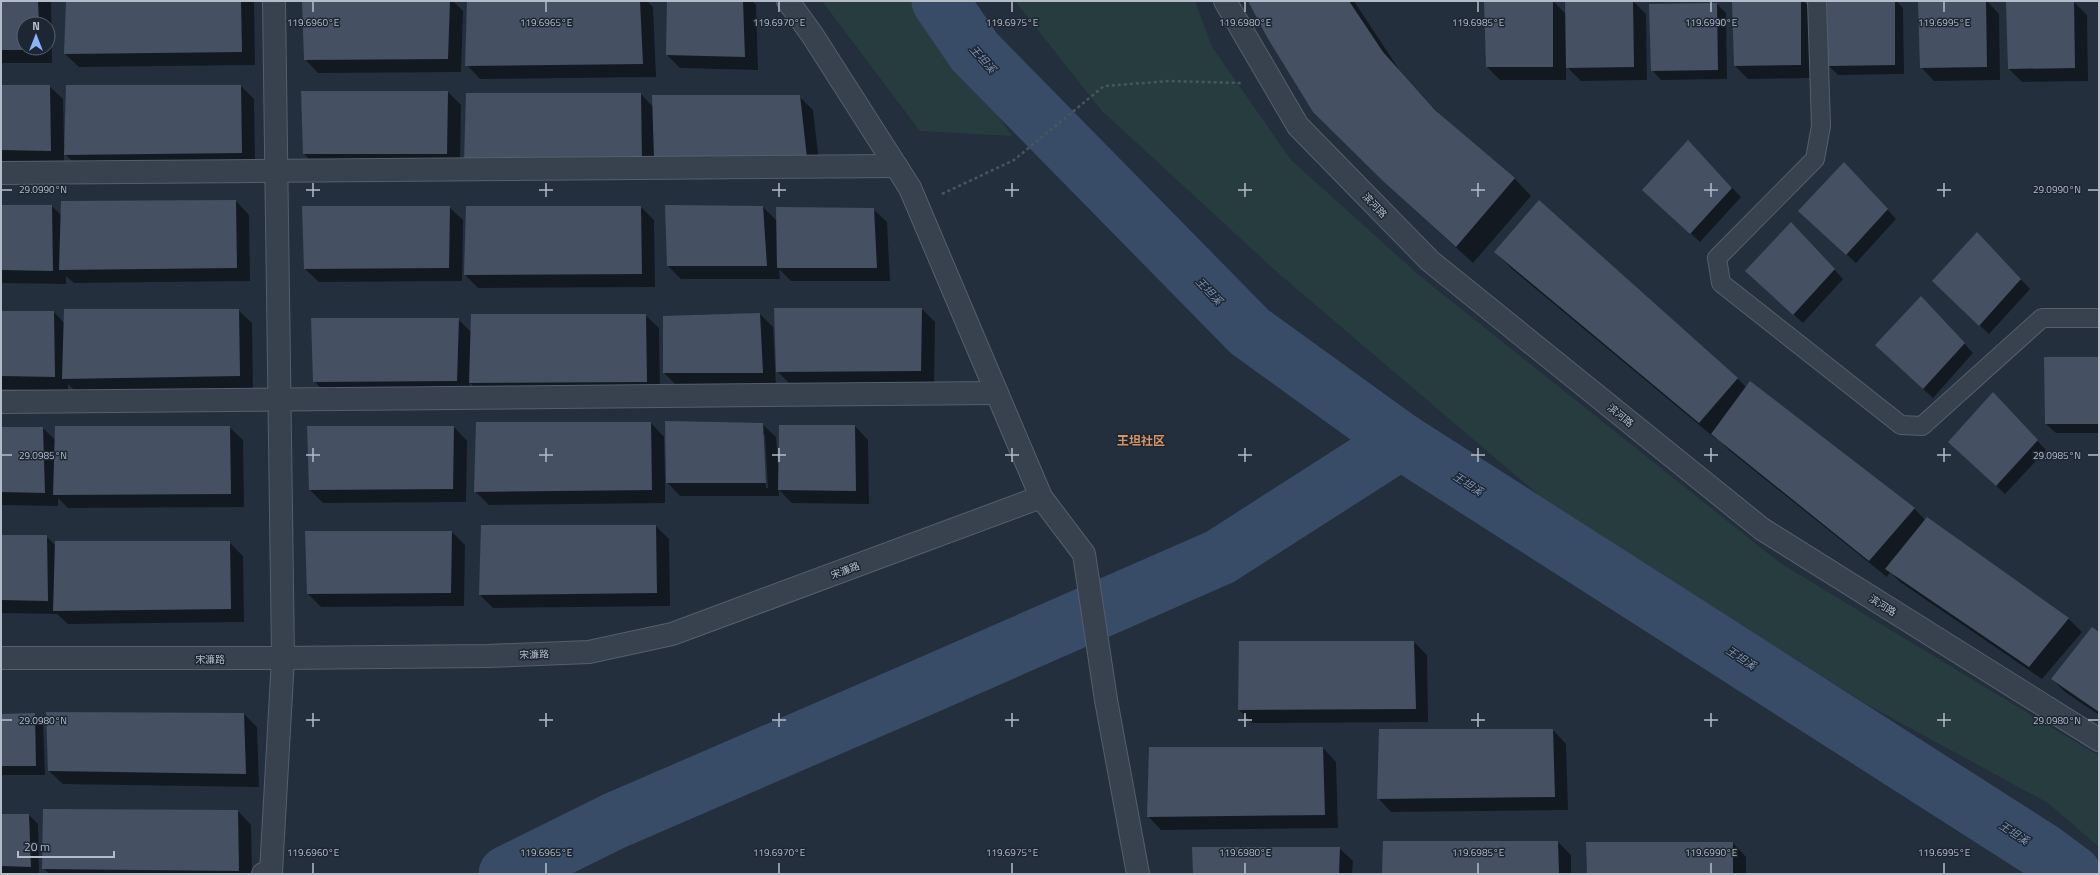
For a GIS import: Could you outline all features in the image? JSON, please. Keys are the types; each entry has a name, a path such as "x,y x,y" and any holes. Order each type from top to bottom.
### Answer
{"street":[{"path":"263,874 271,872 283,658 274,1"},
{"path":"788,1 813,36 910,188 1041,497 1084,554 1101,657 1106,700 1138,874"},
{"name":"滨河路","path":"1225,1 1298,126 1430,261 1762,529 2099,740"},
{"path":"1,173 896,166"},
{"path":"1,402 997,394"},
{"name":"宋濂路","path":"1,658 488,656 588,652 672,634 1041,497"}],"lane":[{"path":"1818,1 1821,126 1815,159 1717,258 1721,283 1901,425 1922,426 2042,318 2099,318"}],"path":[{"path":"918,206 1014,160 1104,86 1170,81 1273,84"}],"green space":[{"path":"822,1 918,1 1012,136 920,131"},
{"path":"1015,1 1195,1 1212,47 1291,160 1421,277 1780,563 2099,756 2099,847 2048,803 1868,705 1554,508 1278,273 1101,110"}],"building":[{"path":"1,1 38,1 39,16 16,16 16,50 1,50"},
{"path":"66,1 241,1 242,52 64,54"},
{"path":"302,1 450,1 448,59 304,60"},
{"path":"467,1 640,1 643,64 465,66"},
{"path":"667,1 743,1 745,57 666,55"},
{"path":"1248,1 1349,1 1383,52 1436,111 1515,178 1456,247 1383,181 1313,112 1267,37"},
{"path":"1484,1 1553,1 1553,67 1486,67"},
{"path":"1565,1 1633,1 1634,67 1566,68"},
{"path":"1732,1 1801,1 1801,65 1734,66"},
{"path":"1827,1 1895,1 1895,65 1828,66"},
{"path":"1918,1 1986,1 1987,67 1920,68"},
{"path":"2074,1 2075,68 2008,69 2006,2"},
{"path":"1717,3 1718,70 1651,71 1649,4"},
{"path":"1,85 50,85 51,151 1,150"},
{"path":"66,85 241,85 242,153 64,155"},
{"path":"301,91 448,91 447,154 303,154"},
{"path":"466,93 641,93 642,161 464,163"},
{"path":"652,95 800,95 807,158 654,159"},
{"path":"1688,140 1732,188 1690,234 1642,190"},
{"path":"1844,162 1888,209 1846,255 1798,211"},
{"path":"236,200 237,268 59,270 61,201"},
{"path":"1539,200 1738,378 1699,423 1494,252"},
{"path":"1,205 52,205 53,271 1,270"},
{"path":"665,205 763,206 767,266 667,266"},
{"path":"302,206 450,206 449,268 304,269"},
{"path":"466,206 641,206 642,274 464,275"},
{"path":"776,207 874,208 877,268 777,268"},
{"path":"1791,222 1835,269 1793,315 1745,271"},
{"path":"1977,232 2021,279 1979,326 1932,281"},
{"path":"1921,296 1965,343 1923,389 1875,345"},
{"path":"774,308 922,308 921,371 776,372"},
{"path":"64,309 239,309 240,376 62,379"},
{"path":"1,311 54,311 55,377 1,376"},
{"path":"760,313 763,373 663,373 663,316"},
{"path":"471,314 646,314 647,382 469,383"},
{"path":"311,318 459,318 457,381 313,382"},
{"path":"2044,357 2099,357 2099,424 2045,424"},
{"path":"1750,381 1915,508 1869,561 1711,434"},
{"path":"1993,392 2038,440 1996,486 1948,442"},
{"path":"665,421 763,423 766,483 666,483"},
{"path":"476,422 651,422 652,490 474,492"},
{"path":"779,425 855,425 856,491 778,490"},
{"path":"55,426 230,426 231,494 53,495"},
{"path":"307,426 454,426 453,489 309,490"},
{"path":"1,427 43,427 45,493 1,492"},
{"path":"1927,517 2069,618 2029,667 1885,569"},
{"path":"481,525 656,525 657,593 479,595"},
{"path":"305,531 452,531 451,593 307,594"},
{"path":"1,535 47,535 48,601 1,600"},
{"path":"55,541 230,541 231,609 53,611"},
{"path":"2092,627 2099,632 2099,712 2051,679"},
{"path":"1239,641 1414,641 1416,709 1238,710"},
{"path":"46,712 244,713 246,774 48,771"},
{"path":"35,713 36,766 1,766 1,714"},
{"path":"1379,729 1553,729 1555,797 1377,799"},
{"path":"1149,747 1323,747 1325,815 1147,817"},
{"path":"43,809 238,810 239,871 42,869"},
{"path":"1,814 29,814 31,867 1,866"},
{"path":"1383,841 1558,841 1559,874 1382,874"},
{"path":"1586,842 1733,842 1733,874 1587,874"},
{"path":"1192,847 1340,847 1339,874 1193,874"}],"waterway":[{"name":"王坦溪","path":"940,1 975,52 1250,332 1401,441 2042,851 2073,874"},
{"path":"507,874 614,821 1220,557 1401,441"}],"district":[{"name":"王坦社区","path":"1141,441"}]}
